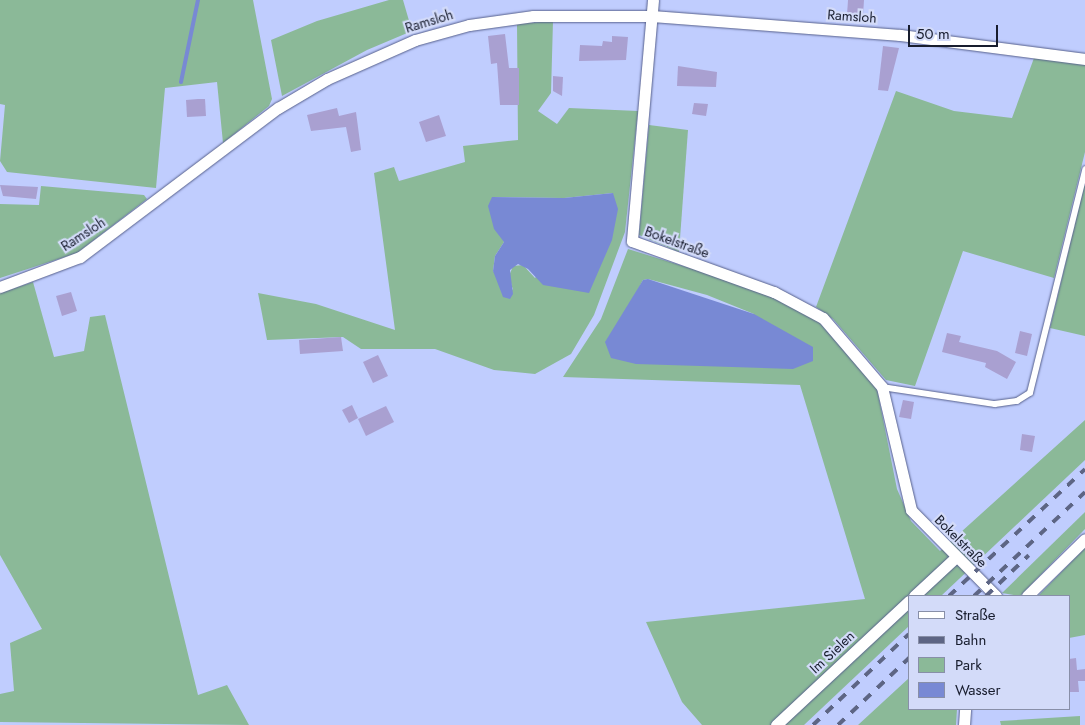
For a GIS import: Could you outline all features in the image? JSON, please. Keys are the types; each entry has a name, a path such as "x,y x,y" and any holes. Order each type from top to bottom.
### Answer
{"street":[{"name":"Bokelstraße","path":"653,0 632,241 774,292 823,318 882,387 911,510 995,595"},
{"name":"Ramsloh","path":"0,287 80,257 278,108 370,58 415,40 500,20 652,16 900,35 1085,59"},
{"path":"1028,595 1085,539"},
{"path":"915,595 956,557"},
{"name":"Im Sielen","path":"776,725 908,602"},
{"path":"964,725 965,710"}],"lane":[{"path":"882,387 983,403 1017,401 1033,388 1085,170"}],"green space":[{"path":"0,0 253,0 272,99 269,106 223,143 217,82 165,88 156,188 7,172 0,161 5,105 0,104"},
{"path":"389,0 403,0 412,31 367,50 282,96 271,40 317,21"},
{"path":"553,21 551,93 538,111 557,124 569,108 638,111 625,232 594,315 571,354 535,374 494,370 435,349 361,349 343,337 267,340 258,293 316,304 395,330 374,173 394,167 399,181 465,162 463,146 518,140 517,24","holes":["613,193 535,278 523,265 513,266 509,276 513,290 493,271 495,256 504,242 492,197 564,198"]},
{"path":"1034,58 1085,64 1085,152 1054,278 963,251 915,386 886,380 833,319 816,307 896,91 954,111 1012,118"},
{"path":"649,125 688,130 679,252 639,235"},
{"path":"41,186 144,195 147,199 77,253 0,278 0,204 39,205"},
{"path":"1085,186 1085,336 1050,328"},
{"path":"628,249 741,284 792,306 819,322 877,389 897,489 911,521 940,551 1085,420 1085,460 942,595 908,595 908,627 804,725 702,725 682,702 646,622 865,599 800,385 563,377 601,319","holes":["648,279 707,295 754,314 627,310 643,280"]},
{"path":"33,282 54,357 84,351 90,317 105,315 198,695 227,685 249,725 0,722 0,694 14,691 10,643 42,629 0,555 0,293"},
{"path":"1085,512 1085,529 1021,595 1002,593"},
{"path":"1085,548 1085,635 1070,638 1070,595 1039,595"},
{"path":"908,679 908,710 957,710 956,725 858,725"},
{"path":"1080,716 1080,725 1001,725 1000,721"}],"water":[{"path":"613,193 618,209 612,240 589,293 543,285 528,269 518,264 510,270 513,294 510,299 503,297 493,271 495,256 504,242 494,229 488,206 492,197 564,198"},
{"path":"648,279 754,314 813,347 813,361 793,369 636,364 611,358 605,342 643,280"}],"building":[{"path":"848,0 864,0 863,15 847,15"},
{"path":"505,34 509,68 519,68 519,105 500,105 497,63 491,64 488,36"},
{"path":"612,36 628,37 626,60 579,61 580,45 602,46 603,41 612,42"},
{"path":"883,46 899,48 888,91 878,90"},
{"path":"678,66 717,72 716,87 677,86"},
{"path":"553,76 563,77 562,96 553,91"},
{"path":"205,99 206,116 187,117 186,100"},
{"path":"694,103 708,104 706,116 692,114"},
{"path":"337,108 339,116 356,112 361,150 351,152 346,127 311,131 307,115"},
{"path":"439,115 446,136 426,142 419,122"},
{"path":"0,185 38,187 36,199 3,196"},
{"path":"71,292 77,311 62,316 56,296"},
{"path":"1020,331 1032,334 1027,356 1015,353"},
{"path":"947,333 961,336 959,342 997,351 1016,362 1007,379 985,367 986,363 942,352"},
{"path":"341,337 343,351 300,354 299,340"},
{"path":"378,355 388,376 373,383 363,362"},
{"path":"903,400 914,402 911,419 899,417"},
{"path":"352,405 358,418 349,423 342,410"},
{"path":"386,406 394,422 366,436 358,419"},
{"path":"1022,434 1035,436 1032,452 1020,450"},
{"path":"1076,658 1077,670 1085,669 1085,681 1078,681 1079,692 1070,692 1070,659"}],"waterway":[{"path":"181,82 198,0"}],"railway":[{"path":"950,595 1085,469"},
{"path":"975,595 1085,492"},
{"path":"987,595 1029,555"},
{"path":"813,725 908,635"},
{"path":"838,725 908,659"}]}
